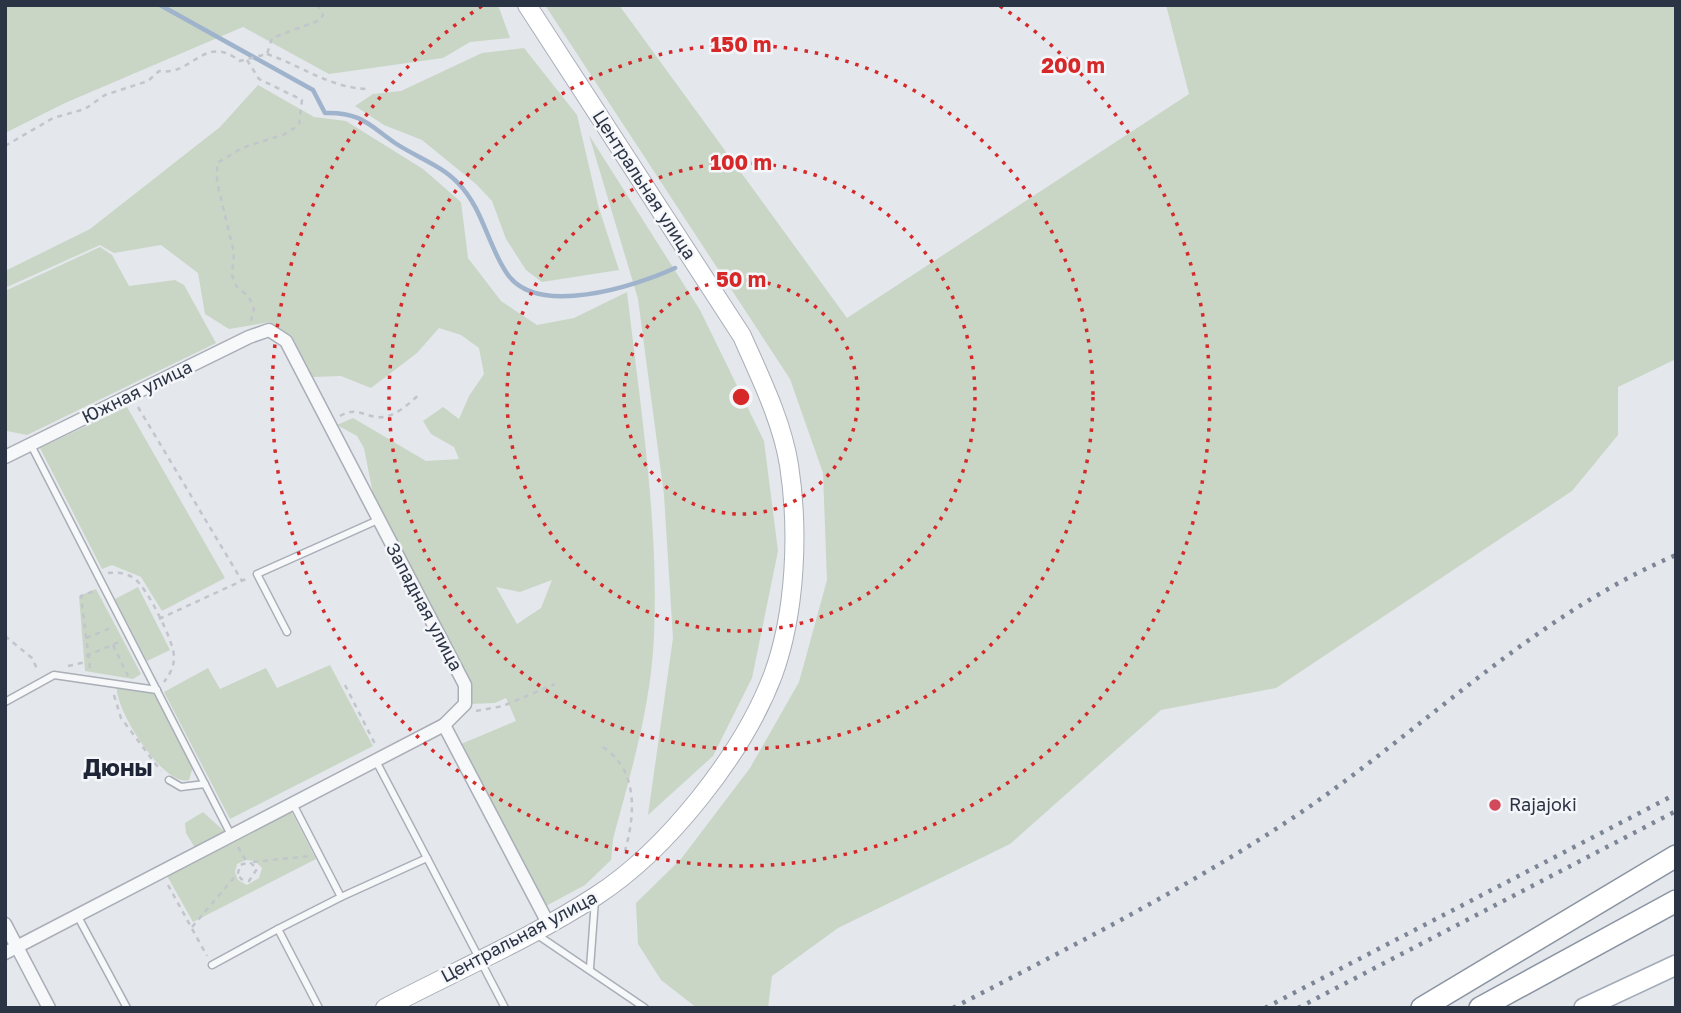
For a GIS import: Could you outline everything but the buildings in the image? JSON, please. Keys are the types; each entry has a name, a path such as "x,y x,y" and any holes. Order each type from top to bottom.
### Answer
{"highway":[{"path":"1422,1008 1676,856"},
{"path":"1480,1008 1676,901"}],"main road":[{"name":"Центральная улица","path":"386,1008 596,897 662,840 697,799 739,740 773,674 788,609 796,539 789,463 768,395 742,336 527,5"},
{"path":"1586,1007 1676,965"}],"street":[{"name":"Южная улица","path":"5,457 266,331"},
{"name":"Западная улица","path":"266,331 286,341 464,685 465,704 459,711"},
{"path":"11,950 444,724 459,711"},
{"path":"444,724 540,927"},
{"path":"5,924 11,950 49,1008"}],"lane":[{"path":"31,444 231,835"},
{"path":"286,632 257,574 378,520"},
{"path":"5,702 54,676 109,681 157,690"},
{"path":"378,758 505,1008"},
{"path":"169,780 181,787 205,784"},
{"path":"293,802 341,897"},
{"path":"212,965 341,897 427,858"},
{"path":"590,968 596,897"},
{"path":"77,915 127,1008"},
{"path":"540,927 645,1008"},
{"path":"278,929 319,1008"}],"path":[{"path":"267,54 272,38 320,20 323,15 317,5"},
{"path":"5,146 53,118 85,110 105,95 148,80 159,71 171,73 210,51 227,51 240,61 267,54 292,62 321,80 368,89"},
{"path":"247,61 259,79 302,100 299,125 285,134 242,148 217,163 217,181 234,253 232,275 237,287 249,297 254,309 251,322 266,331"},
{"path":"132,394 158,444 242,581"},
{"path":"329,424 353,411 380,418 391,415 420,394"},
{"path":"99,577 121,573 134,578 145,591 159,618 173,646 174,658 173,669 157,690"},
{"path":"159,618 257,574"},
{"path":"101,669 87,667 82,596 104,588"},
{"path":"85,638 122,623"},
{"path":"5,636 32,658 44,681"},
{"path":"86,656 129,636"},
{"path":"113,645 129,674 115,672"},
{"path":"109,681 121,718 138,745 169,780"},
{"path":"459,711 503,706 555,684"},
{"path":"345,685 378,758"},
{"path":"603,747 625,772 633,798 630,834 616,882"},
{"path":"192,928 238,873 240,865 299,859 318,852"},
{"path":"238,873 245,881 253,879 257,869 250,862"},
{"path":"161,872 212,965"}],"green space":[{"path":"5,5 498,5 510,38 470,42 443,58 329,74 243,27 65,103 5,133"},
{"path":"545,5 619,5 847,318 1189,94 1166,5 1676,5 1676,359 1618,387 1618,435 1572,491 1276,688 1161,710 1010,844 838,928 772,976 768,1008 697,1008 661,980 638,944 636,903 681,859 750,768 799,682 827,580 823,473 790,379"},
{"path":"524,48 577,115 598,205 619,270 542,282 526,270 506,239 492,201 476,184 422,140 384,125 355,106 373,94 401,91 482,53"},
{"path":"258,85 314,117 346,121 423,169 461,202 468,258 501,301 537,325 574,318 627,292 654,550 654,636 649,688 639,739 613,839 611,860 585,885 546,906 461,744 516,721 506,698 495,703 470,704 471,684 373,494 364,448 357,436 337,425 353,418 426,461 459,459 454,447 431,434 423,421 443,407 459,419 469,396 484,374 479,348 461,335 439,328 417,353 371,388 341,376 313,377 292,336 270,322 229,329 205,314 198,273 161,245 114,253 100,245 5,288 5,271 90,229 220,127","holes":["552,580 541,608 517,624 496,587 520,592"]},
{"path":"589,135 700,310 764,441 778,551 752,678 713,756 648,815 673,638 664,495 638,299"},
{"path":"100,247 112,255 129,286 175,280 184,285 216,343 27,435 7,431 5,291"},
{"path":"127,407 225,578 162,611 141,577 112,565 102,569 40,448"},
{"path":"138,587 170,650 147,661 115,599"},
{"path":"96,589 141,674 133,679 85,671 79,596"},
{"path":"330,665 373,746 230,819 164,692 208,668 220,689 266,668 277,688"},
{"path":"117,685 155,693 193,766 189,780 179,779 154,760 123,711"},
{"path":"290,809 316,859 193,922 166,874","holes":["246,860 255,861 262,868 259,878 247,885 238,880 235,872 237,864"]},
{"path":"203,812 225,832 195,848 186,833 185,823"}],"waterway":[{"path":"160,5 313,90 325,113 337,113 363,120 451,177 473,204 506,272 520,286 539,294 587,294 636,283 675,268"}],"railway":[{"path":"953,1008 1134,913 1223,862 1309,807 1531,638 1626,579 1676,555"},
{"path":"1265,1008 1676,794"},
{"path":"1298,1008 1676,811"}],"place":[{"name":"Rajajoki","path":"1495,805"}],"district":[{"name":"Дюны","path":"118,768"}]}
